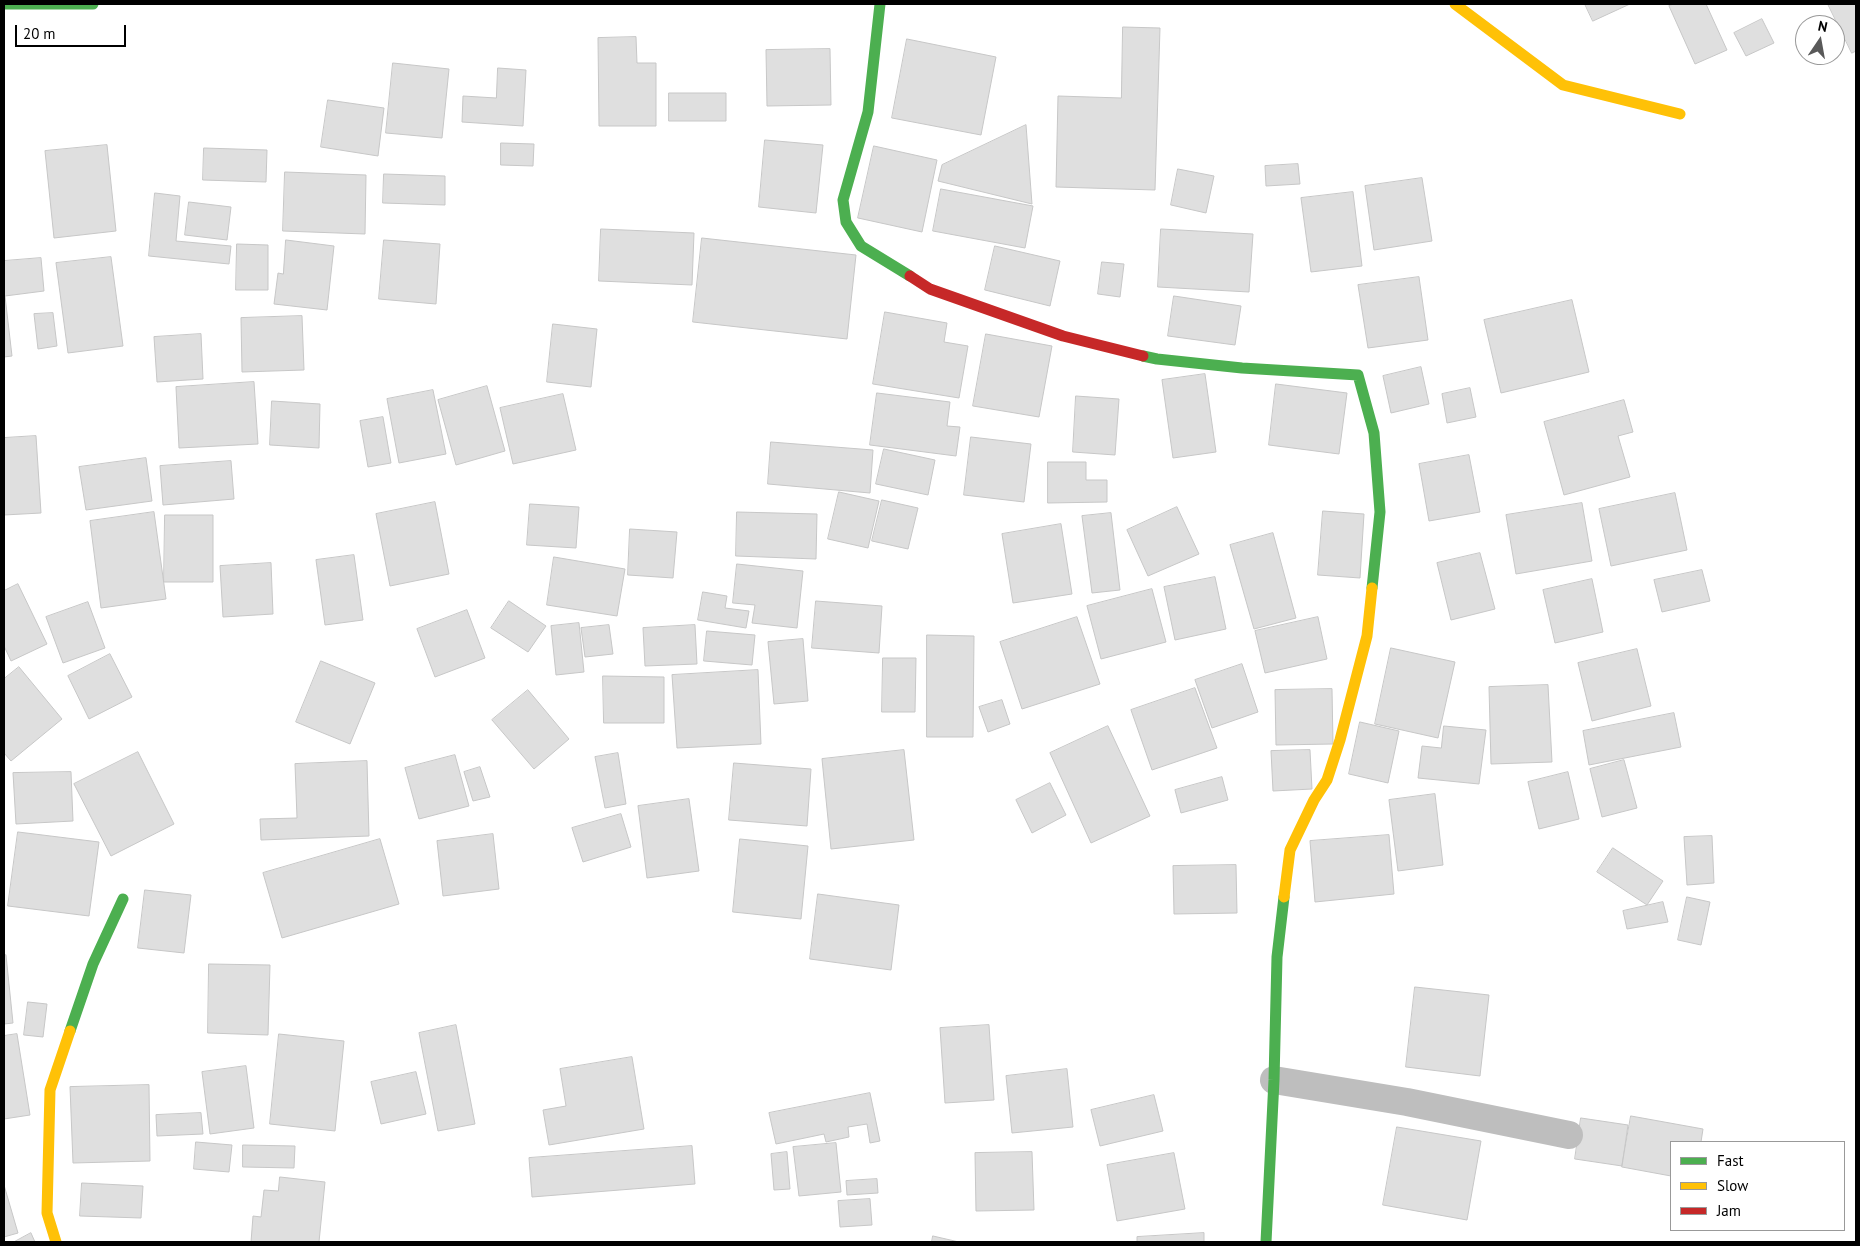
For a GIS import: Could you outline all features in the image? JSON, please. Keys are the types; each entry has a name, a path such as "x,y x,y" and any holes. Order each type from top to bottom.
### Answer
{"street":[{"path":"4,4 94,4"},
{"path":"880,4 868,112 843,200 846,222 861,246 930,289 1063,336 1157,359 1242,368 1358,375 1374,433 1380,512 1367,636 1340,740 1327,780 1314,800 1290,850 1277,957 1274,1080 1266,1242"},
{"path":"1455,4 1563,85 1680,114"},
{"path":"56,1242 47,1214 50,1090 92,964 123,900"},
{"path":"1274,1080 1407,1102 1569,1135"}],"building":[{"path":"1585,4 1630,4 1593,21"},
{"path":"1674,4 1706,4 1727,50 1695,64 1669,6"},
{"path":"1828,4 1856,4 1856,51 1852,53 1845,39 1845,15 1833,15"},
{"path":"1762,19 1774,43 1746,56 1734,33"},
{"path":"1123,27 1160,28 1155,190 1056,187 1058,96 1121,98"},
{"path":"636,37 637,63 656,63 656,126 599,126 598,38"},
{"path":"907,39 996,57 981,135 892,118"},
{"path":"830,49 831,105 767,106 766,50"},
{"path":"393,63 449,69 442,138 386,133"},
{"path":"498,68 526,70 523,126 462,122 463,96 496,98"},
{"path":"669,93 726,93 726,121 669,121"},
{"path":"328,100 384,108 378,156 321,147"},
{"path":"1026,125 1032,204 938,181 942,165"},
{"path":"765,140 823,145 816,213 759,207"},
{"path":"501,143 534,144 533,166 501,165"},
{"path":"107,145 116,231 54,238 45,151"},
{"path":"874,146 937,160 922,232 858,218"},
{"path":"204,148 267,150 266,182 203,180"},
{"path":"1298,164 1300,184 1266,186 1265,166"},
{"path":"1178,169 1214,176 1206,213 1171,205"},
{"path":"285,172 366,175 365,234 283,231"},
{"path":"384,174 445,176 445,205 383,203"},
{"path":"1422,178 1432,241 1374,250 1365,186"},
{"path":"941,189 1033,206 1025,248 933,231"},
{"path":"1353,192 1362,266 1311,272 1301,198"},
{"path":"155,193 180,196 176,241 231,246 229,264 149,256"},
{"path":"189,202 231,207 227,240 185,235"},
{"path":"601,229 694,233 692,285 599,281"},
{"path":"1161,229 1253,234 1249,292 1158,287"},
{"path":"702,238 856,255 847,339 693,322"},
{"path":"286,240 334,246 327,310 274,304 278,273 283,274"},
{"path":"384,240 440,244 436,304 379,299"},
{"path":"237,244 268,245 268,290 236,290"},
{"path":"995,246 1060,261 1050,306 985,290"},
{"path":"111,257 123,346 68,353 56,263"},
{"path":"41,258 44,291 5,296 12,356 4,357 4,261"},
{"path":"1102,262 1124,264 1120,297 1098,294"},
{"path":"1419,277 1428,340 1368,348 1358,285"},
{"path":"1174,296 1241,306 1235,345 1168,336"},
{"path":"1572,300 1589,372 1501,393 1484,320"},
{"path":"885,312 947,323 944,342 968,346 959,398 873,384"},
{"path":"53,313 57,346 38,349 34,314"},
{"path":"302,316 304,370 242,372 241,318"},
{"path":"553,324 597,329 591,387 547,382"},
{"path":"201,334 203,379 157,382 154,337"},
{"path":"986,334 1052,346 1039,417 973,406"},
{"path":"1421,367 1429,404 1391,413 1383,376"},
{"path":"1205,374 1216,452 1173,458 1162,380"},
{"path":"254,382 258,444 179,448 176,387"},
{"path":"1276,384 1347,393 1339,454 1269,445"},
{"path":"487,386 505,451 456,465 438,400"},
{"path":"1470,388 1476,417 1447,423 1442,394"},
{"path":"433,390 446,454 399,463 387,399"},
{"path":"877,393 950,402 947,426 960,427 956,456 870,445"},
{"path":"563,394 576,450 513,464 500,408"},
{"path":"1076,396 1119,399 1115,455 1073,452"},
{"path":"1624,400 1633,432 1618,436 1630,477 1564,495 1544,422"},
{"path":"272,401 320,404 319,448 270,445"},
{"path":"383,417 391,463 368,467 360,421"},
{"path":"36,436 41,513 4,515 4,438"},
{"path":"971,437 1031,444 1024,502 964,495"},
{"path":"771,442 873,450 870,493 768,484"},
{"path":"884,449 935,460 928,495 876,484"},
{"path":"1469,455 1480,512 1429,521 1419,464"},
{"path":"146,458 152,501 86,510 79,467"},
{"path":"231,461 234,499 163,505 160,466"},
{"path":"1048,462 1086,462 1086,480 1107,480 1107,502 1048,503"},
{"path":"839,492 879,501 868,548 828,539"},
{"path":"1675,493 1687,550 1611,566 1599,509"},
{"path":"882,500 918,508 908,549 872,541"},
{"path":"435,502 449,574 390,586 376,514"},
{"path":"1582,503 1592,561 1516,574 1506,515"},
{"path":"530,504 579,507 576,548 527,545"},
{"path":"1177,507 1199,554 1148,576 1127,530"},
{"path":"1323,511 1364,514 1360,578 1318,575"},
{"path":"154,512 166,599 101,608 90,521"},
{"path":"737,512 817,514 816,559 736,556"},
{"path":"1111,513 1120,590 1092,593 1082,516"},
{"path":"165,515 213,515 213,582 164,582"},
{"path":"1061,524 1072,594 1013,603 1002,534"},
{"path":"630,529 677,532 673,578 628,575"},
{"path":"1273,533 1296,618 1254,629 1230,545"},
{"path":"1480,553 1495,609 1451,620 1437,563"},
{"path":"354,555 363,620 325,625 316,560"},
{"path":"554,557 625,569 617,616 547,605"},
{"path":"271,563 273,614 223,617 220,566"},
{"path":"737,564 803,571 797,628 752,623 755,605 733,603"},
{"path":"1702,570 1710,601 1662,612 1654,580"},
{"path":"1215,577 1226,629 1175,640 1164,587"},
{"path":"1592,579 1603,632 1555,643 1543,590"},
{"path":"18,584 47,644 11,661 4,646 4,591"},
{"path":"1152,589 1166,642 1101,659 1087,606"},
{"path":"703,592 727,596 725,608 749,611 746,628 698,620"},
{"path":"509,601 546,626 528,652 491,628"},
{"path":"816,601 882,606 879,653 812,648"},
{"path":"88,602 105,648 63,663 46,617"},
{"path":"467,610 485,658 435,677 417,629"},
{"path":"1077,617 1100,684 1022,709 1000,642"},
{"path":"1318,617 1327,659 1265,673 1255,631"},
{"path":"579,623 584,672 556,675 551,626"},
{"path":"609,625 613,654 585,657 581,628"},
{"path":"695,625 697,664 645,666 643,628"},
{"path":"707,631 755,635 752,665 704,661"},
{"path":"927,635 974,636 973,737 927,737"},
{"path":"803,639 808,701 774,704 768,642"},
{"path":"1391,648 1455,662 1438,738 1375,724"},
{"path":"1637,649 1651,706 1592,721 1578,663"},
{"path":"110,654 132,697 89,719 68,676"},
{"path":"883,658 916,658 915,712 882,712"},
{"path":"321,661 375,683 350,744 296,722"},
{"path":"1242,664 1258,712 1212,728 1195,680"},
{"path":"19,667 62,719 11,761 4,753 4,679"},
{"path":"758,670 761,744 677,748 672,675"},
{"path":"603,676 664,677 664,723 604,723"},
{"path":"1548,685 1552,762 1491,764 1489,687"},
{"path":"1195,688 1217,748 1152,770 1131,710"},
{"path":"1332,689 1333,744 1276,745 1275,690"},
{"path":"528,690 569,739 534,769 492,720"},
{"path":"1002,700 1010,724 988,732 979,707"},
{"path":"1674,713 1681,747 1589,765 1583,731"},
{"path":"1360,722 1399,731 1388,783 1349,774"},
{"path":"1108,726 1150,816 1091,843 1050,753"},
{"path":"1444,726 1486,730 1479,784 1418,778 1422,746 1441,748"},
{"path":"904,750 914,840 831,849 822,759"},
{"path":"1310,750 1312,789 1273,791 1271,751"},
{"path":"138,752 174,824 111,856 74,784"},
{"path":"618,753 626,804 605,808 595,757"},
{"path":"455,755 469,806 419,819 405,768"},
{"path":"1624,760 1637,808 1602,817 1590,769"},
{"path":"367,761 369,836 261,840 260,819 297,818 295,764"},
{"path":"734,763 811,769 807,826 729,820"},
{"path":"480,767 490,797 473,801 464,772"},
{"path":"71,772 73,821 16,824 13,773"},
{"path":"1568,772 1579,819 1539,829 1528,782"},
{"path":"1222,777 1228,800 1181,813 1175,790"},
{"path":"1050,783 1066,815 1032,833 1016,800"},
{"path":"1435,794 1443,865 1398,871 1389,800"},
{"path":"689,799 699,871 647,878 638,806"},
{"path":"621,814 631,847 583,862 572,828"},
{"path":"18,832 99,842 89,916 8,906"},
{"path":"493,834 499,889 443,896 437,841"},
{"path":"1389,835 1394,894 1315,902 1310,841"},
{"path":"1712,836 1714,883 1687,885 1684,837"},
{"path":"380,839 399,904 282,938 263,873"},
{"path":"740,839 808,846 801,919 733,912"},
{"path":"1613,848 1663,881 1647,905 1597,872"},
{"path":"1236,865 1237,913 1174,914 1173,866"},
{"path":"145,890 191,895 184,953 138,948"},
{"path":"818,894 899,905 891,970 810,959"},
{"path":"1687,897 1710,902 1701,945 1678,940"},
{"path":"1663,902 1668,922 1627,929 1623,911"},
{"path":"6,955 13,1023 4,1024 4,956"},
{"path":"209,964 270,965 268,1035 208,1033"},
{"path":"1415,987 1489,995 1480,1076 1406,1067"},
{"path":"28,1002 47,1004 43,1037 24,1035"},
{"path":"456,1025 475,1124 438,1131 419,1033"},
{"path":"989,1025 994,1100 945,1103 940,1028"},
{"path":"17,1034 30,1115 4,1119 4,1036"},
{"path":"279,1034 344,1041 335,1131 270,1124"},
{"path":"632,1057 644,1129 549,1145 543,1110 566,1106 560,1069"},
{"path":"246,1066 254,1128 210,1134 202,1072"},
{"path":"1067,1069 1073,1127 1012,1133 1006,1076"},
{"path":"416,1072 426,1114 381,1124 371,1082"},
{"path":"149,1085 150,1161 73,1163 70,1087"},
{"path":"870,1093 880,1141 870,1143 867,1124 848,1127 849,1137 826,1142 824,1134 776,1144 769,1113"},
{"path":"1154,1095 1163,1131 1100,1146 1091,1110"},
{"path":"201,1113 203,1134 157,1136 156,1115"},
{"path":"1631,1116 1703,1129 1701,1141 1670,1141 1670,1176 1622,1167"},
{"path":"1581,1118 1628,1125 1622,1166 1575,1159"},
{"path":"1397,1127 1481,1141 1467,1220 1383,1205"},
{"path":"196,1142 232,1145 229,1172 194,1169"},
{"path":"836,1143 841,1192 799,1196 793,1147"},
{"path":"243,1145 295,1146 294,1168 243,1167"},
{"path":"692,1146 695,1184 532,1197 529,1158"},
{"path":"787,1152 790,1189 774,1190 771,1154"},
{"path":"1032,1152 1034,1210 976,1211 975,1153"},
{"path":"1174,1153 1185,1209 1117,1221 1107,1165"},
{"path":"280,1177 325,1182 319,1242 251,1242 253,1216 261,1217 264,1190 278,1191"},
{"path":"877,1179 878,1193 847,1195 846,1181"},
{"path":"82,1183 143,1186 141,1218 80,1216"},
{"path":"4,1185 18,1233 4,1237"},
{"path":"870,1199 872,1225 840,1227 838,1201"},
{"path":"31,1233 35,1242 14,1242"},
{"path":"1204,1233 1204,1242 1137,1242 1137,1237"},
{"path":"933,1236 959,1242 932,1242"}],"traffic: fast":[{"path":"4,4 93,4"},
{"path":"880,4 868,112 843,200 846,222 861,246 910,276"},
{"path":"1143,356 1242,368 1358,375 1374,433 1380,512 1372,588"},
{"path":"1266,1242 1274,1080 1277,957 1284,897"},
{"path":"70,1031 93,964 123,899"}],"traffic: slow":[{"path":"1455,4 1563,85 1680,114"},
{"path":"1284,897 1290,850 1314,800 1327,780 1340,740 1367,636 1372,588"},
{"path":"56,1242 47,1213 50,1090 70,1031"}],"traffic: jam":[{"path":"910,276 930,289 1063,336 1143,356"}]}
